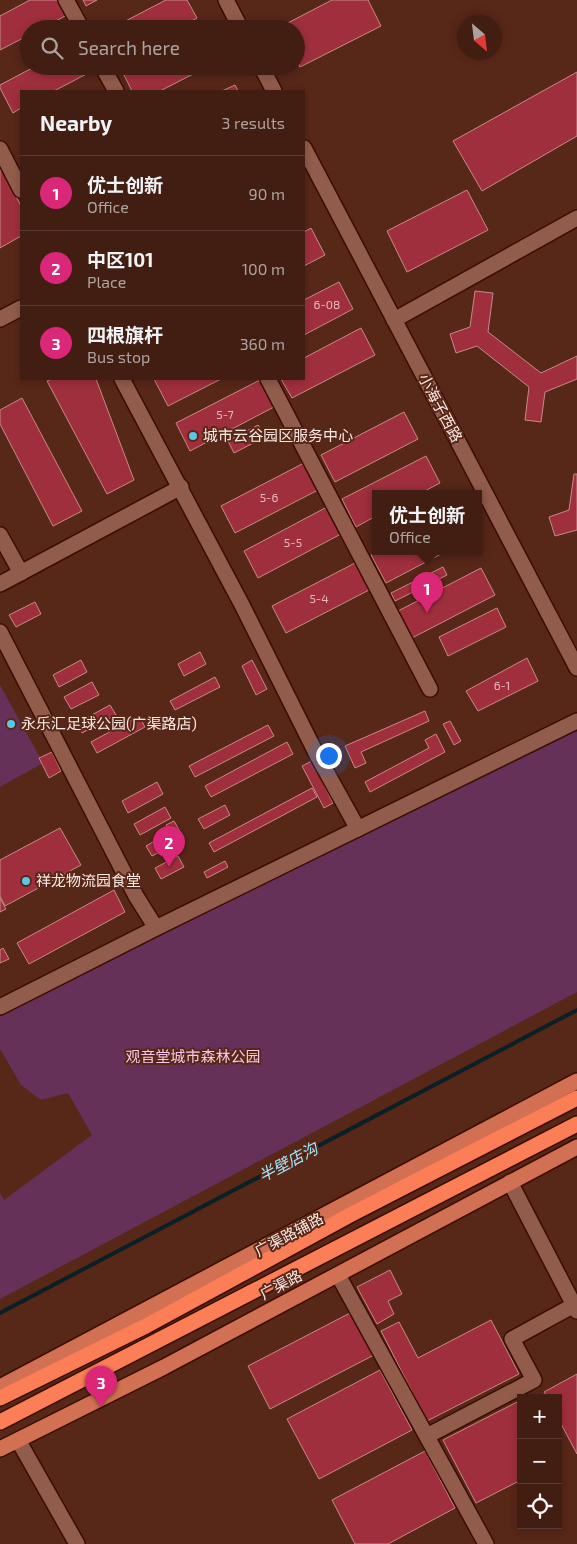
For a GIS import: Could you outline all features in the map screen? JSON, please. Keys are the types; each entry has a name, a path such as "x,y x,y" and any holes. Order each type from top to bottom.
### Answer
{"highway":[{"name":"广渠路","path":"0,1398 146,1326 352,1214 577,1098"},
{"name":"广渠路","path":"0,1422 577,1124"}],"main road":[{"name":"广渠路辅路","path":"0,1387 577,1080"},
{"name":"广渠路","path":"0,1449 164,1367 577,1147"}],"street":[{"path":"66,0 77,20"},
{"path":"226,0 236,20"},
{"path":"107,75 115,90"},
{"path":"266,75 273,90"},
{"path":"0,149 20,188"},
{"name":"小海子西路","path":"305,150 577,668"},
{"path":"394,320 577,218"},
{"path":"0,319 20,309"},
{"path":"123,380 181,487 317,755 358,829"},
{"path":"269,380 430,689"},
{"path":"0,584 181,487"},
{"path":"0,535 21,574"},
{"path":"0,632 136,896 156,928"},
{"path":"0,1007 156,928 577,721"},
{"path":"427,1436 534,1380 512,1339 576,1308 510,1182"},
{"path":"338,1275 486,1544"},
{"path":"18,1440 77,1544"}],"green space":[{"name":"永乐汇足球公园(广渠路店)","path":"0,685 43,763 0,787"},
{"name":"观音堂城市森林公园","path":"577,732 577,992 0,1299 0,1193 4,1200 92,1135 68,1093 41,1100 21,1085 0,1049 0,1016 566,733"}],"building":[{"path":"30,0 60,0 67,15 58,20 20,20 20,40 0,50 0,16"},
{"path":"83,0 97,0 86,6"},
{"path":"166,0 187,0 197,18 193,20 127,20"},
{"path":"332,0 368,0 381,26 305,64 305,20 293,20"},
{"path":"577,72 577,136 482,191 453,141"},
{"path":"20,74 85,75 56,90 20,90 20,109 13,113 0,85"},
{"path":"124,75 191,75 162,90 132,90"},
{"path":"235,85 238,90 224,90"},
{"path":"0,165 20,204 20,237 0,248"},
{"path":"467,190 488,230 407,272 387,231"},
{"path":"311,228 325,255 305,265 305,231"},
{"path":"339,282 353,309 305,334 305,299"},
{"path":"475,291 493,293 488,332 541,373 577,356 577,379 545,392 541,422 525,420 529,387 477,346 456,353 450,334 470,327"},
{"path":"361,328 375,355 292,398 282,380 305,380 305,357"},
{"path":"96,380 134,480 107,494 47,381"},
{"path":"155,380 219,380 168,406"},
{"path":"260,380 274,407 190,451 176,423"},
{"path":"22,398 82,511 53,526 0,424 0,410"},
{"path":"404,412 418,439 335,482 321,455"},
{"path":"258,425 265,437 234,453 228,441"},
{"path":"426,456 440,483 427,490 372,490 372,518 356,527 342,499"},
{"path":"304,463 318,490 235,533 221,506"},
{"path":"574,474 577,474 577,530 555,536 549,517 569,510"},
{"path":"327,507 341,534 258,578 244,551"},
{"path":"372,555 439,555 386,583"},
{"path":"355,563 369,590 286,633 272,606"},
{"path":"443,567 447,575 395,601 391,593"},
{"path":"481,568 495,595 412,638 398,611"},
{"path":"35,602 41,614 16,627 9,615"},
{"path":"497,608 506,627 448,656 439,637"},
{"path":"200,652 206,664 184,676 178,664"},
{"path":"527,658 538,681 478,711 466,691"},
{"path":"81,660 87,672 59,687 53,675"},
{"path":"252,660 267,689 256,695 242,666"},
{"path":"215,677 220,687 175,710 170,701"},
{"path":"92,682 99,695 71,709 64,697"},
{"path":"110,705 116,715 82,733 77,723"},
{"path":"425,711 429,721 361,752 366,763 355,768 345,746"},
{"path":"139,716 145,727 97,753 91,742"},
{"path":"450,721 461,741 454,745 443,724"},
{"path":"268,725 274,736 195,777 189,766"},
{"path":"436,734 445,752 370,792 365,782 429,748 425,740"},
{"path":"287,742 293,754 211,797 205,786"},
{"path":"52,752 61,771 49,778 39,758"},
{"path":"312,761 333,803 324,808 302,766"},
{"path":"157,782 163,794 128,813 122,801"},
{"path":"312,788 317,797 214,852 209,843"},
{"path":"225,805 230,815 204,829 198,819"},
{"path":"165,807 171,818 140,835 134,824"},
{"path":"174,821 184,839 176,843 166,825"},
{"name":"祥龙物流园食堂","path":"60,828 81,865 5,906 0,896 0,860"},
{"path":"170,832 176,843 152,856 146,846"},
{"path":"178,856 184,867 161,879 155,868"},
{"path":"225,861 228,867 207,878 204,872"},
{"path":"114,890 125,912 29,964 17,943"},
{"path":"0,898 6,909 0,912"},
{"path":"3,948 9,959 0,963 0,950"},
{"path":"390,1270 402,1294 388,1301 394,1314 377,1324 357,1287"},
{"path":"352,1312 374,1355 270,1409 248,1366"},
{"path":"491,1320 519,1374 427,1421 381,1331 399,1322 418,1358"},
{"path":"380,1370 412,1430 319,1479 287,1419"},
{"path":"577,1374 577,1454 562,1426 562,1394 545,1394 544,1392"},
{"path":"517,1402 517,1482 476,1503 443,1440"},
{"path":"425,1451 455,1508 388,1544 355,1544 332,1500"}],"waterway":[{"name":"半壁店沟","path":"0,1313 577,1010"}],"place":[{"name":"城市云谷园区服务中心","path":"193,436"},
{"name":"优士创新","path":"427,613"},
{"name":"永乐汇足球公园(广渠路店)","path":"11,724"},
{"name":"中区101","path":"169,867"},
{"name":"祥龙物流园食堂","path":"26,881"},
{"name":"四根旗杆","path":"101,1407"}]}
